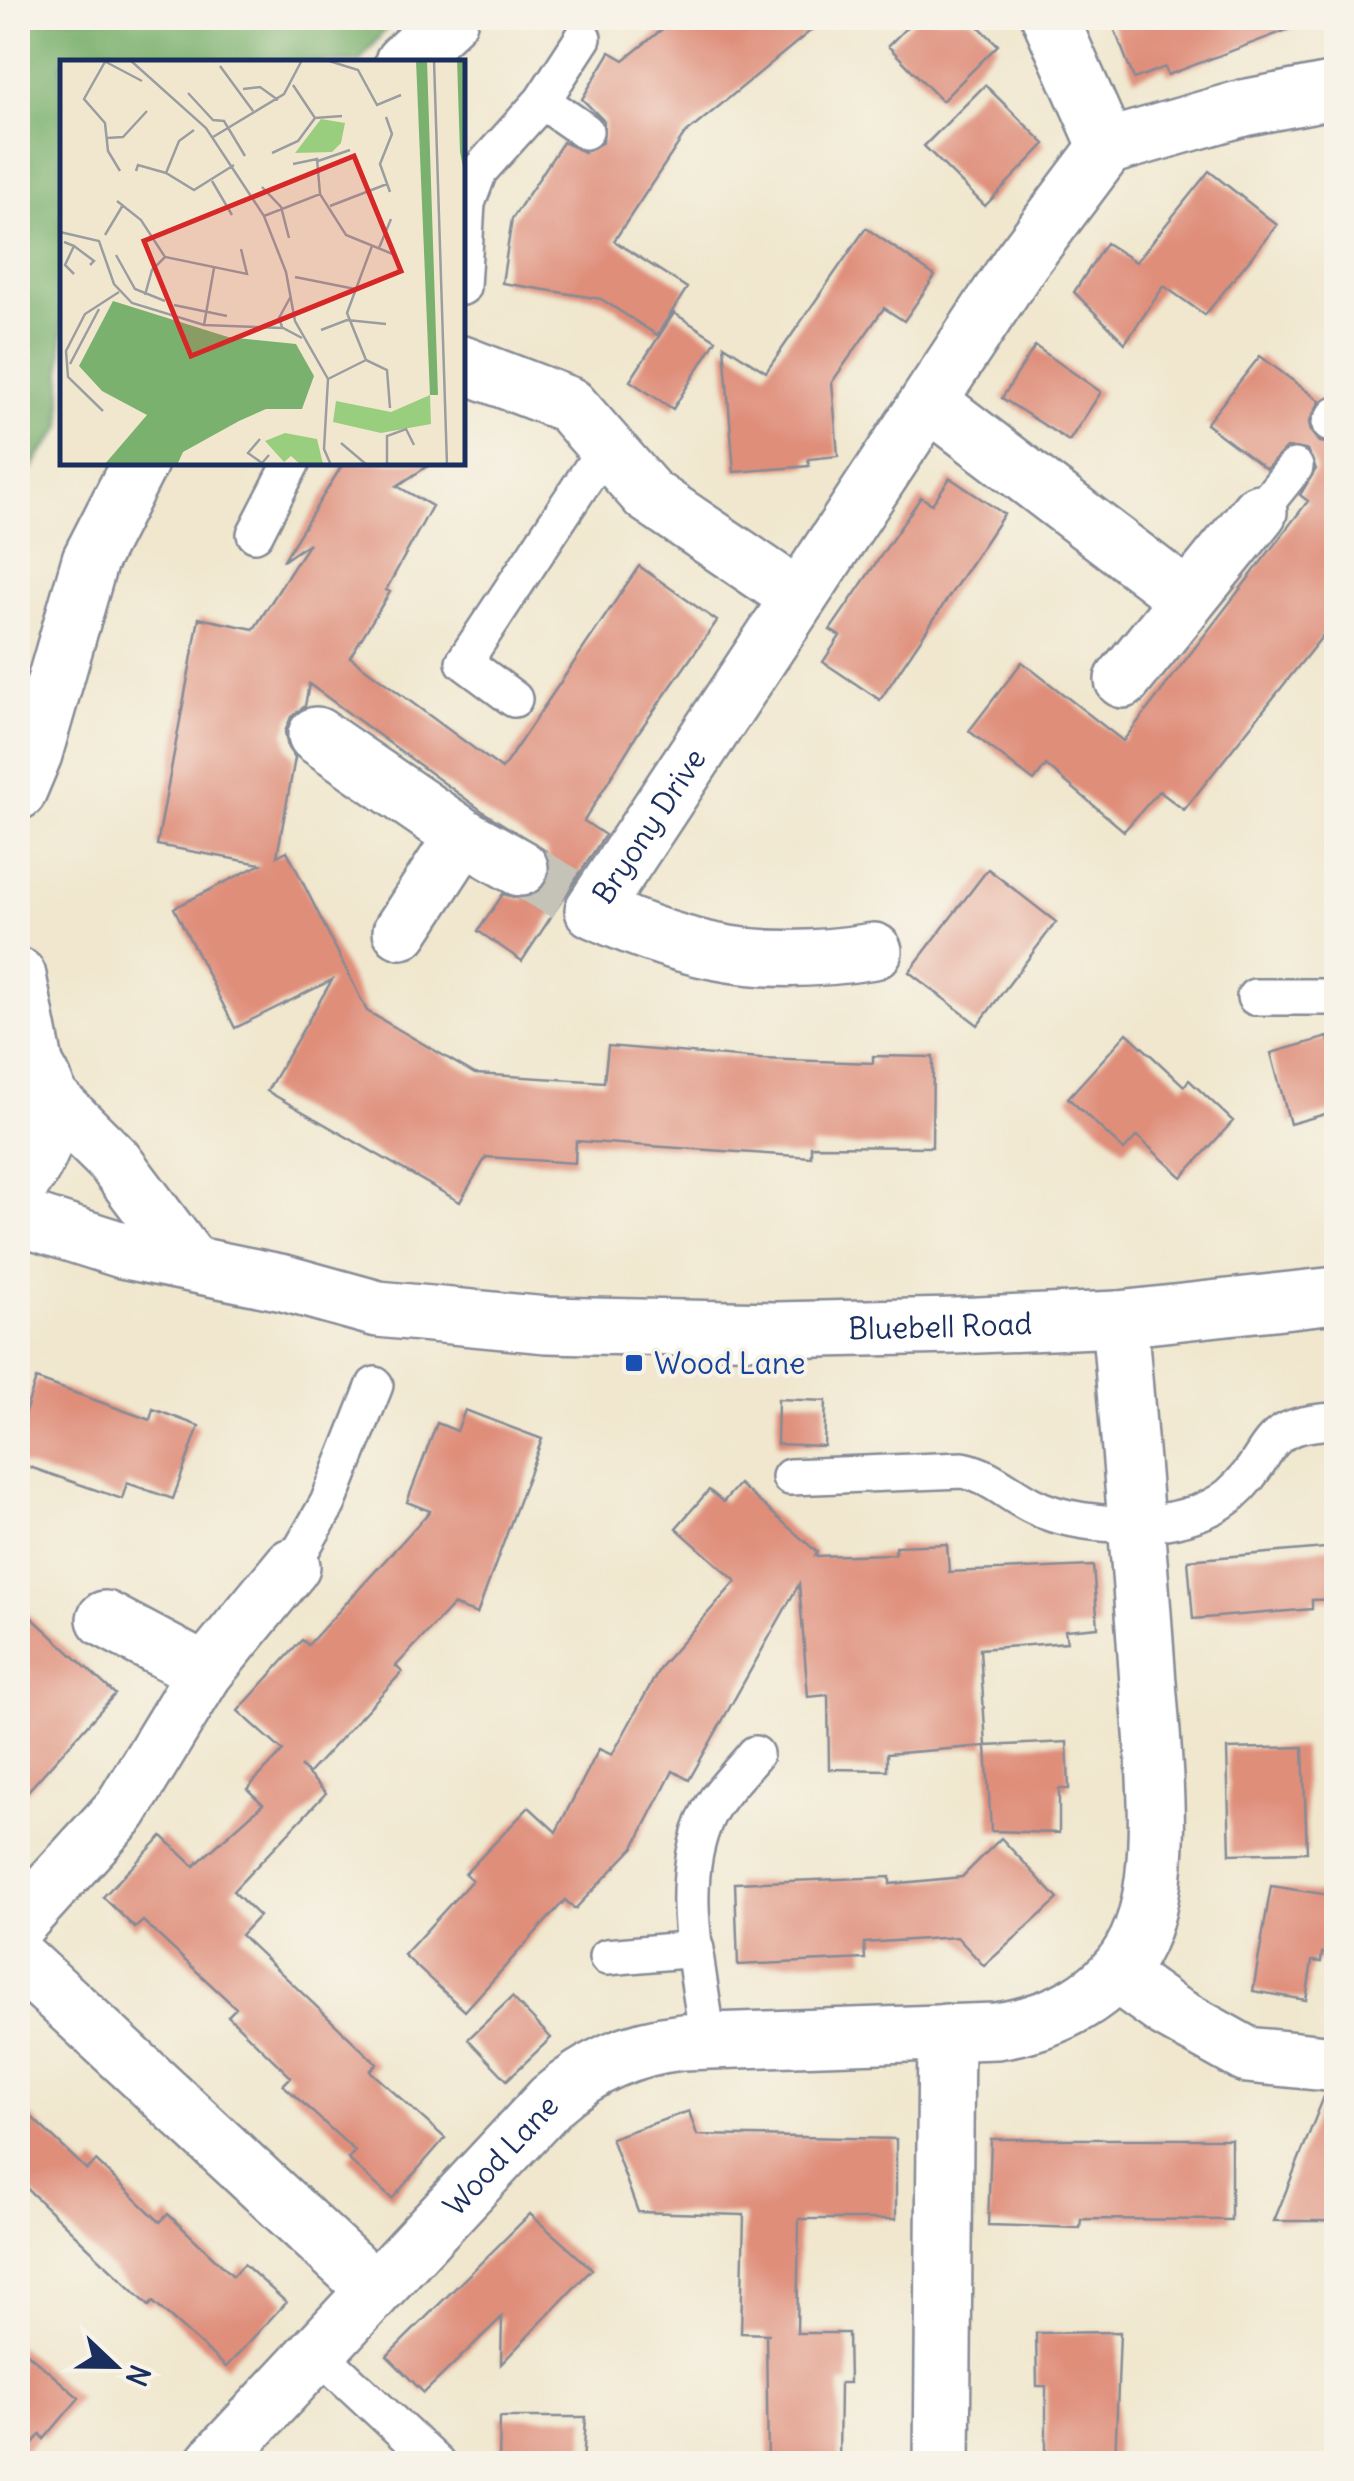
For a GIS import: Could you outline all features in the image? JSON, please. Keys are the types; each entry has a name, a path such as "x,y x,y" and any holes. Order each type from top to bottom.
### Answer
{"street":[{"path":"405,60 450,18"},
{"path":"1050,18 1107,147 1243,108 1336,90"},
{"name":"Bryony Drive","path":"874,950 811,961 740,957 659,940 560,890 798,597 1020,263 1107,147"},
{"path":"465,365 569,406 648,495 798,597"},
{"path":"929,402 1188,600"},
{"path":"18,792 34,754 90,560 138,465"},
{"path":"1122,680 1258,512"},
{"path":"316,735 463,836 560,890"},
{"path":"401,931 463,836"},
{"path":"18,976 34,1071 51,1114 46,1145 18,1187"},
{"path":"34,1071 124,1173 190,1262"},
{"name":"Bluebell Road","path":"18,1217 122,1250 190,1262 378,1309 547,1325 776,1330 1119,1319 1336,1295"},
{"name":"Wood Lane","path":"213,2464 552,2100 586,2070 636,2050 708,2041 1033,2026 1076,2006 1116,1974 1138,1940 1150,1893 1156,1810 1119,1319"},
{"path":"18,1923 120,1810 205,1672 292,1566"},
{"path":"105,1619 205,1672"},
{"path":"18,1958 374,2290"},
{"path":"1116,1974 1168,2011 1247,2055 1336,2064"},
{"path":"942,2464 946,2032"}],"lane":[{"path":"465,236 467,203 479,171 542,101 583,38"},
{"path":"542,101 585,131"},
{"path":"514,698 464,662 606,447"},
{"path":"254,534 290,465"},
{"path":"1258,512 1295,468"},
{"path":"1255,996 1336,997"},
{"path":"292,1566 328,1503 375,1385"},
{"path":"790,1478 963,1470 988,1476 1033,1506 1073,1518 1136,1524 1206,1511 1232,1494 1271,1438 1290,1428 1336,1421"},
{"path":"708,2041 691,1891 695,1849 708,1813 755,1754"},
{"path":"607,1957 696,1949"},
{"path":"317,2352 438,2464"}],"green space":[{"path":"18,18 395,18 361,60 60,60 60,430 39,456 18,496"}],"building":[{"path":"676,18 826,18 684,135 614,241 687,288 657,335 601,299 502,283 512,219 563,142 584,152 603,142 604,121 582,99 610,52 624,60"},
{"path":"916,18 970,18 998,45 942,101 888,46"},
{"path":"1110,18 1307,18 1308,22 1168,75 1165,67 1134,79"},
{"path":"985,85 1045,144 985,206 924,146"},
{"path":"1209,171 1277,225 1205,315 1164,286 1125,343 1074,292 1106,243 1136,262"},
{"path":"866,228 935,276 904,321 884,308 832,382 838,456 808,459 809,466 734,472 724,345 766,372"},
{"path":"674,313 716,340 673,409 630,381"},
{"path":"1035,346 1101,392 1069,441 1002,398"},
{"path":"1260,356 1320,401 1309,422 1311,432 1319,442 1336,444 1336,619 1184,810 1159,791 1124,831 1046,765 1034,781 969,731 1022,662 1123,741 1308,501 1300,495 1316,469 1307,450 1286,448 1266,469 1206,424"},
{"path":"342,465 429,465 397,486 432,506 386,590 390,592 350,657 502,769 639,566 717,621 638,733 584,821 605,835 522,961 478,931 503,894 521,899 537,894 547,884 551,869 546,851 485,813 309,684 305,706 291,717 285,732 295,758 277,856 287,851 367,1011 475,1074 604,1082 608,1046 760,1059 873,1063 873,1056 933,1057 932,1147 811,1146 811,1157 576,1141 575,1163 486,1157 460,1202 267,1091 332,980 235,1028 174,908 261,864 157,845 199,618 254,629 309,543 283,561"},
{"path":"950,478 1004,514 880,700 823,662 840,636 830,630 921,497 932,504"},
{"path":"988,869 1056,922 978,1025 909,972"},
{"path":"1127,1033 1184,1086 1189,1080 1233,1121 1182,1177 1137,1136 1124,1150 1068,1098"},
{"path":"1328,1037 1336,1070 1336,1111 1290,1124 1271,1053"},
{"path":"36,1379 150,1420 153,1409 199,1426 173,1499 127,1483 122,1499 18,1463 18,1433"},
{"path":"778,1399 826,1401 824,1446 777,1444"},
{"path":"465,1410 542,1439 477,1614 453,1605 396,1666 402,1672 308,1774 300,1766 326,1793 233,1891 259,1916 241,1935 377,2064 370,2071 445,2138 392,2199 348,2159 355,2151 283,2085 291,2077 228,2016 236,2008 143,1921 135,1928 103,1897 162,1836 194,1866 263,1804 247,1789 283,1751 238,1711 302,1640 308,1645 430,1511 407,1502 437,1423 457,1431"},
{"path":"739,1484 817,1552 815,1556 895,1554 896,1546 947,1544 949,1572 1093,1566 1098,1627 1065,1630 1067,1642 980,1649 986,1746 887,1754 887,1770 829,1769 828,1695 808,1697 799,1584 689,1780 673,1771 634,1847 575,1909 565,1900 465,2011 404,1955 472,1880 465,1874 529,1807 556,1832 599,1749 612,1755 661,1666 736,1581 676,1528 709,1490 723,1502"},
{"path":"1336,1547 1336,1599 1312,1600 1312,1609 1193,1619 1188,1560"},
{"path":"18,1605 115,1694 18,1802"},
{"path":"1067,1742 1069,1789 1059,1789 1059,1833 991,1831 986,1746"},
{"path":"1303,1747 1307,1852 1230,1854 1227,1749"},
{"path":"1001,1838 1058,1899 984,1966 957,1937 864,1943 865,1959 738,1965 735,1883 890,1877 890,1884 962,1877"},
{"path":"1271,1886 1336,1896 1336,1955 1322,1953 1321,1962 1312,1961 1306,2000 1253,1991"},
{"path":"512,1997 551,2038 507,2080 468,2039"},
{"path":"1325,2094 1336,2095 1336,2221 1274,2221"},
{"path":"18,2104 87,2170 96,2161 160,2222 168,2214 233,2276 244,2264 286,2302 226,2367 153,2302 149,2306 18,2180"},
{"path":"689,2111 697,2135 896,2139 896,2219 799,2219 797,2333 848,2333 849,2383 840,2383 839,2464 768,2464 766,2334 770,2334 741,2333 744,2215 638,2212 611,2138"},
{"path":"991,2139 1231,2139 1231,2220 1081,2219 1080,2228 988,2225"},
{"path":"530,2214 592,2269 501,2364 502,2317 424,2393 387,2356"},
{"path":"1120,2332 1115,2464 1046,2464 1046,2386 1037,2386 1036,2333"},
{"path":"18,2345 79,2398 44,2439 41,2434 18,2460"},
{"path":"500,2417 586,2417 583,2464 499,2464"}],"tunnel":[{"path":"520,868 566,894"}],"place":[{"name":"Wood Lane","path":"634,1363"}]}
